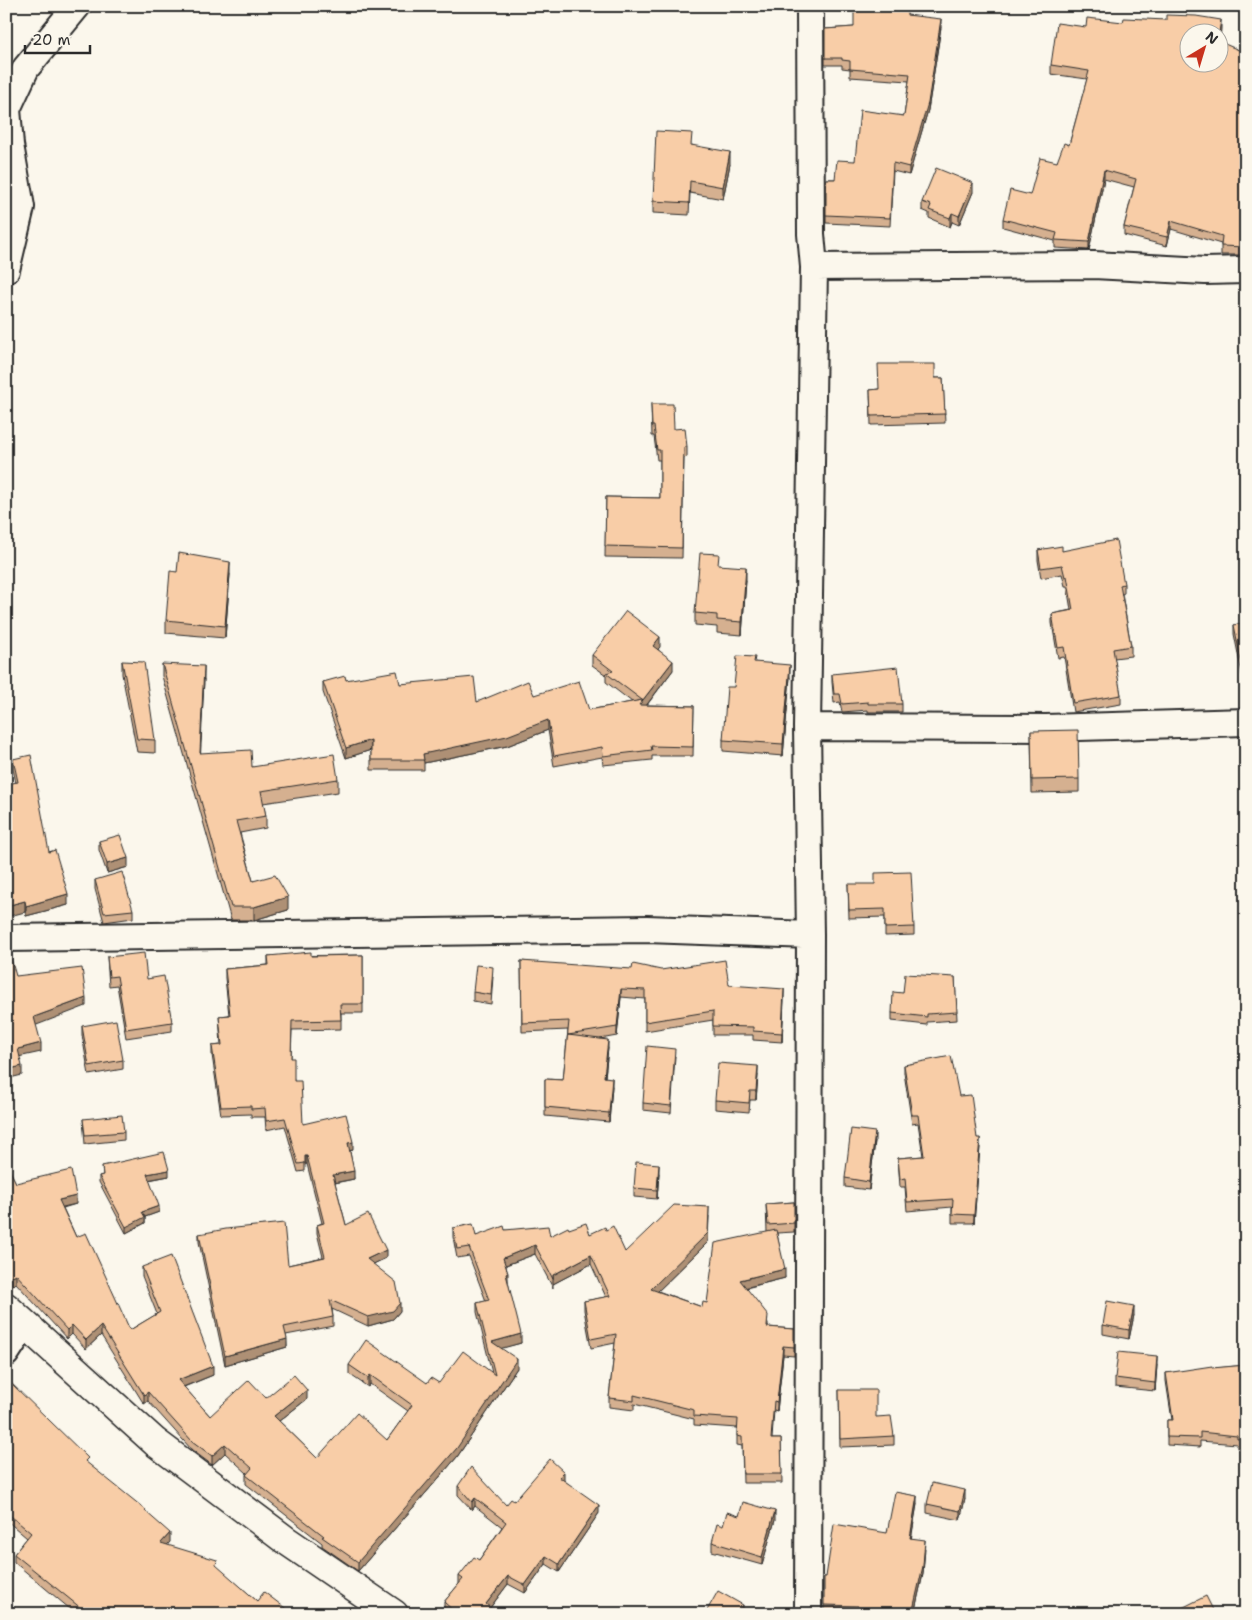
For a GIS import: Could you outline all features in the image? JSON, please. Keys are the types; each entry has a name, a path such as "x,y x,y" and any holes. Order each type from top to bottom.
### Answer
{"main road":[{"path":"16,1315 156,1442 284,1539 394,1614"}],"street":[{"path":"6,270 22,206 10,144 7,109 26,68 77,6"},
{"path":"808,1614 810,935 807,727 814,267 811,234 810,6"},
{"path":"814,267 1094,265 1205,271 1246,270"},
{"path":"807,727 1046,728 1246,722"},
{"path":"6,938 648,929 810,935"},
{"path":"6,1353 16,1315"}],"building":[{"path":"854,6 907,6 907,15 941,19 928,103 909,167 893,163 890,218 826,215 826,179 835,179 837,160 855,161 860,110 904,116 910,74 850,69 850,61 842,60 842,58 825,58 825,29 854,27"},
{"path":"1166,15 1196,16 1221,20 1221,22 1180,22 1180,72 1230,72 1230,46 1246,53 1246,247 1221,246 1222,236 1171,221 1167,237 1124,227 1136,179 1104,170 1089,242 1055,240 1057,233 1003,219 1010,190 1030,195 1040,158 1057,162 1064,143 1069,145 1089,71 1051,65 1057,23 1086,27 1087,18 1123,22 1124,18 1166,20"},
{"path":"656,131 692,133 691,145 730,152 723,187 690,181 689,203 653,201"},
{"path":"936,168 973,183 959,216 952,213 950,218 929,210 931,205 922,202"},
{"path":"878,364 935,364 935,378 943,378 945,414 871,416 870,390 879,389"},
{"path":"651,404 673,404 674,429 685,428 687,447 684,447 682,548 605,546 606,497 660,498 660,450 657,450 654,426 652,426"},
{"path":"1116,540 1124,584 1120,585 1131,646 1113,649 1121,695 1073,703 1064,647 1058,648 1052,614 1073,610 1067,576 1065,577 1062,565 1041,568 1038,550 1062,546 1062,551"},
{"path":"179,553 230,562 225,626 166,620 170,571 177,572"},
{"path":"700,553 719,554 718,565 746,567 742,622 717,620 717,615 695,613"},
{"path":"626,611 660,637 653,646 673,661 639,705 694,706 693,747 651,746 652,750 603,756 602,747 554,756 548,720 507,736 423,754 424,760 371,760 371,740 346,748 323,682 345,676 346,680 397,671 400,684 474,677 477,702 528,681 534,695 579,681 589,710 642,700 606,673 613,671 592,655"},
{"path":"1246,622 1246,685 1234,625"},
{"path":"737,656 755,657 754,662 790,665 783,744 723,740 727,687 734,687"},
{"path":"122,661 144,662 155,740 137,739"},
{"path":"162,664 204,666 200,753 251,750 252,767 334,754 338,779 261,791 266,816 236,821 253,881 275,875 288,897 254,907 231,907"},
{"path":"898,667 902,704 868,704 868,702 842,704 840,694 834,694 832,674"},
{"path":"1078,730 1079,779 1032,780 1031,731"},
{"path":"31,755 49,852 55,850 68,894 26,906 25,901 6,906 6,784 18,782 13,759"},
{"path":"120,835 128,858 107,864 99,841"},
{"path":"122,872 133,910 104,913 95,880"},
{"path":"911,872 914,927 885,928 885,909 849,910 848,884 875,884 875,873"},
{"path":"9,952 16,976 82,968 86,998 34,1017 41,1043 18,1049 22,1066 6,1070 6,953"},
{"path":"311,952 311,956 363,955 363,1004 340,1004 341,1020 292,1021 291,1058 294,1058 294,1081 301,1081 303,1124 346,1114 353,1142 348,1143 354,1171 333,1175 346,1225 368,1214 386,1250 367,1259 396,1282 400,1303 393,1311 368,1317 330,1300 333,1317 284,1327 287,1339 225,1356 199,1234 284,1223 288,1265 325,1257 317,1225 324,1223 307,1156 305,1156 305,1163 298,1164 285,1118 266,1121 265,1108 251,1109 251,1106 221,1107 212,1046 222,1045 219,1016 230,1015 225,969 269,965 268,956"},
{"path":"144,953 147,979 164,976 172,1022 126,1029 117,976 109,977 107,957"},
{"path":"725,960 729,985 784,989 782,1033 753,1031 753,1027 713,1026 713,1011 645,1022 645,990 621,989 617,1027 568,1035 608,1040 604,1077 612,1078 609,1113 545,1107 545,1079 563,1080 569,1021 522,1023 521,961 632,969 633,964 661,970"},
{"path":"476,965 493,967 491,995 473,992"},
{"path":"905,974 955,977 957,1012 927,1014 927,1017 892,1013 893,992 903,993"},
{"path":"116,1020 123,1060 89,1066 82,1026"},
{"path":"647,1046 675,1049 671,1106 643,1103"},
{"path":"951,1056 959,1096 971,1095 977,1138 980,1138 974,1215 952,1214 953,1199 907,1202 905,1178 900,1179 898,1158 924,1156 918,1115 912,1115 904,1065"},
{"path":"718,1063 758,1066 756,1091 750,1091 749,1103 715,1100"},
{"path":"122,1115 124,1132 85,1135 83,1119"},
{"path":"851,1129 875,1132 869,1182 845,1178"},
{"path":"164,1152 169,1170 147,1174 159,1206 142,1212 145,1217 126,1227 99,1176 103,1175 102,1166"},
{"path":"636,1162 659,1164 657,1190 634,1188"},
{"path":"6,1163 16,1183 71,1170 76,1196 59,1200 76,1237 86,1233 130,1330 160,1312 142,1267 171,1256 213,1366 178,1380 210,1416 249,1380 266,1398 294,1375 307,1390 274,1416 317,1458 357,1413 387,1440 412,1405 370,1375 368,1378 349,1365 366,1340 427,1383 431,1378 439,1383 463,1351 495,1375 477,1303 489,1300 469,1247 457,1249 453,1228 473,1224 476,1236 504,1226 505,1230 548,1226 550,1236 568,1227 569,1229 586,1223 590,1234 605,1227 606,1230 613,1226 625,1252 674,1205 709,1207 708,1233 651,1289 702,1307 703,1302 707,1303 715,1243 776,1230 785,1269 740,1280 768,1315 767,1327 794,1329 794,1347 783,1346 777,1402 774,1401 771,1439 781,1439 782,1474 743,1474 742,1437 737,1436 738,1419 694,1416 694,1410 634,1395 634,1401 609,1398 616,1334 591,1339 584,1301 610,1296 591,1255 553,1275 553,1279 535,1245 503,1258 521,1334 492,1342 517,1359 457,1448 358,1562 322,1537 324,1536 246,1475 252,1468 225,1444 212,1456 192,1441 148,1392 144,1395 101,1326 86,1340 72,1325 67,1330 16,1274 9,1278 6,1274"},
{"path":"794,1202 794,1223 768,1225 766,1204"},
{"path":"1107,1301 1134,1306 1129,1330 1103,1325"},
{"path":"1118,1352 1157,1356 1155,1383 1115,1378"},
{"path":"1246,1365 1246,1438 1237,1439 1237,1436 1200,1432 1200,1438 1167,1437 1167,1420 1173,1420 1166,1373 1212,1366 1212,1368"},
{"path":"10,1382 88,1458 85,1461 146,1510 170,1533 161,1543 217,1560 216,1565 257,1601 264,1592 293,1614 78,1614 82,1609 14,1554 31,1533 6,1512 6,1385"},
{"path":"839,1390 876,1390 876,1417 891,1416 894,1436 840,1439"},
{"path":"550,1459 564,1472 559,1477 599,1505 559,1564 546,1556 525,1585 508,1576 486,1604 498,1614 457,1614 444,1602 463,1579 459,1576 474,1557 479,1560 506,1522 475,1498 472,1502 458,1486 471,1467 506,1505 511,1499 514,1501"},
{"path":"932,1483 965,1490 960,1511 927,1504"},
{"path":"895,1492 917,1496 910,1538 925,1540 923,1566 912,1614 856,1614 858,1606 824,1605 824,1577 826,1577 834,1524 887,1533"},
{"path":"743,1502 775,1511 762,1557 712,1542 717,1524 723,1526 727,1512 739,1516"},
{"path":"718,1591 743,1605 738,1614 705,1614"},
{"path":"1206,1596 1215,1614 1170,1614"}]}
